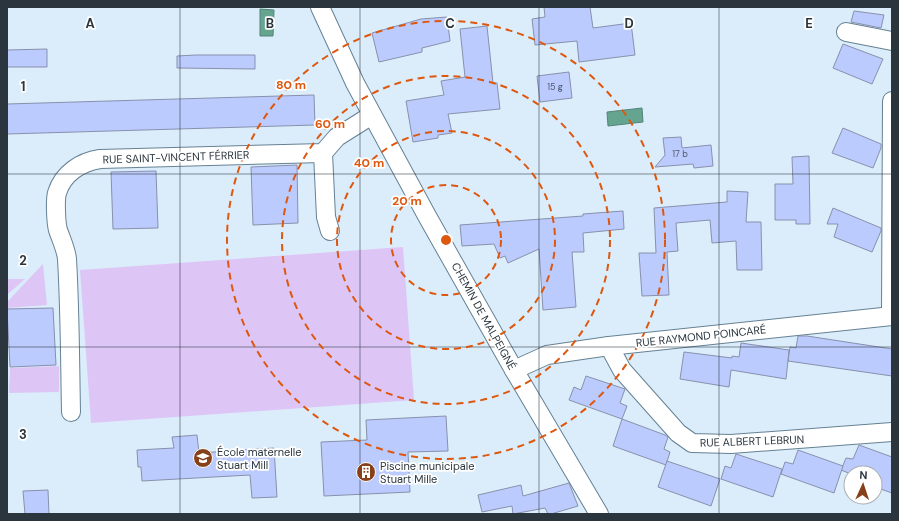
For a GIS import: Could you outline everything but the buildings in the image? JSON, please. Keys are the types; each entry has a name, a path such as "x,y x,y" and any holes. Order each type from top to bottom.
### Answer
{"street":[{"name":"CHEMIN DE MALPEIGNÉ","path":"320,7 355,83 372,115 514,370 599,514"},
{"path":"846,32 892,41"},
{"path":"892,101 892,316"},
{"path":"330,231 326,217 323,153 337,137 372,115"},
{"name":"RUE SAINT-VINCENT FÉRRIER","path":"71,412 70,331 66,256 58,228 57,195 61,185 74,168 87,161 100,158 323,153"},
{"name":"RUE RAYMOND POINCARÉ","path":"514,370 547,355 609,346 892,316"},
{"name":"RUE ALBERT LEBRUN","path":"609,346 622,370 678,433 692,443 732,444 892,432"}],"shaded area":[{"path":"260,9 274,10 273,36 260,36"},
{"path":"642,108 643,122 608,126 607,112"},
{"path":"403,247 414,400 91,423 80,270"},
{"path":"43,264 47,305 7,308 7,302"},
{"path":"7,279 25,279 7,295"},
{"path":"59,366 59,392 9,393 10,368"}],"place":[{"name":"École maternelle Stuart Mill","path":"203,458"},
{"name":"Piscine municipale Stuart Mille","path":"366,472"}]}
